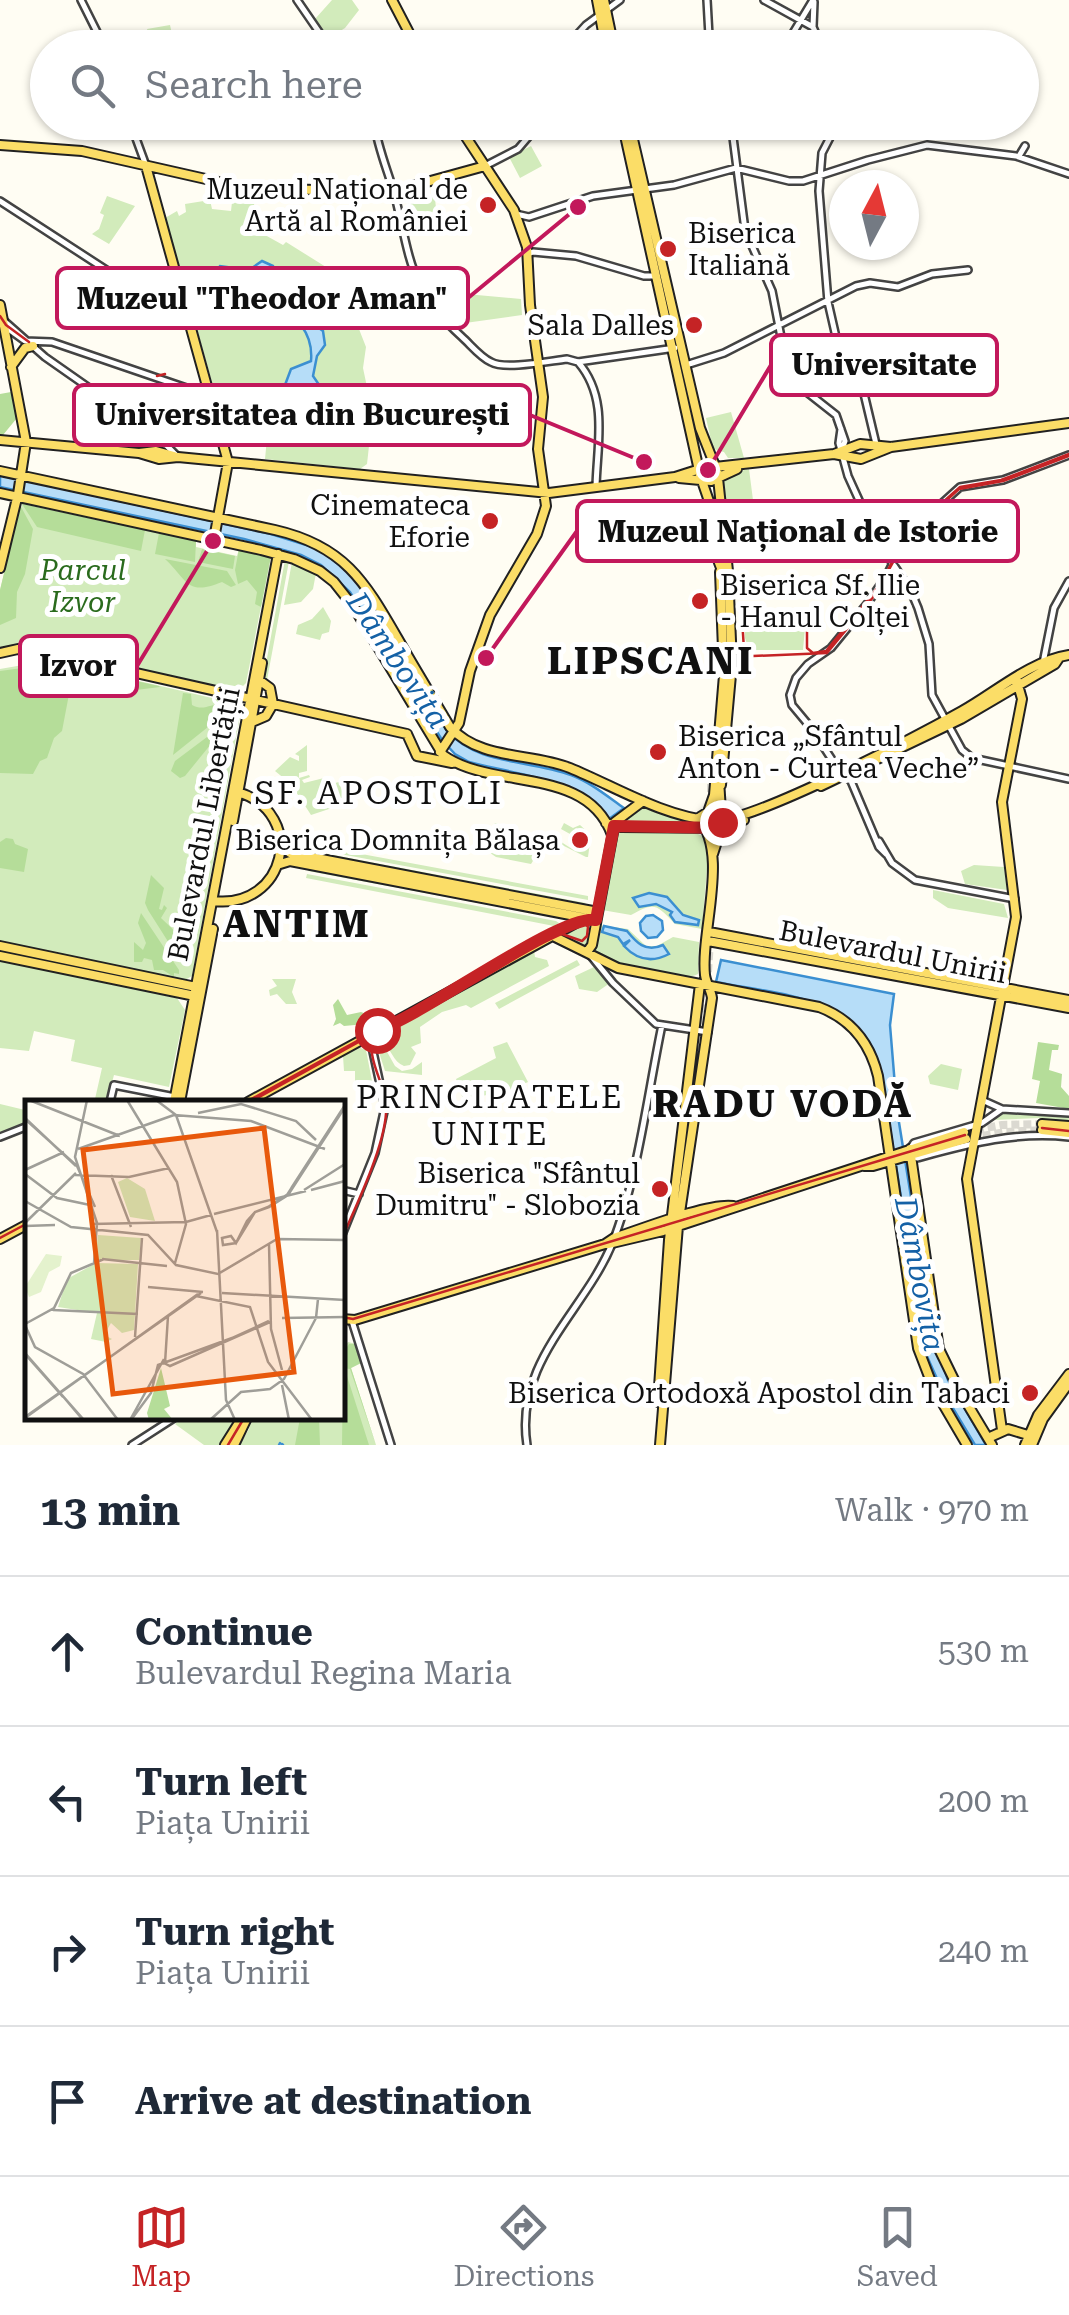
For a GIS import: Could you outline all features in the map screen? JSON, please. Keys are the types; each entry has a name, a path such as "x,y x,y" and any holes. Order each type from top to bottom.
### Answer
{"main road":[{"path":"392,0 408,30"},
{"path":"600,0 608,30"},
{"path":"603,14 604,30"},
{"path":"426,759 443,751 454,734 490,615 542,524 546,508 538,449 543,403 530,305 528,254 516,214 467,140"},
{"path":"630,140 677,347 717,478 730,657 722,785"},
{"path":"0,145 80,150 250,189 394,191 484,166"},
{"path":"146,166 228,462 214,536"},
{"path":"0,304 26,442 0,568"},
{"path":"11,367 31,344"},
{"path":"658,1445 674,1223 701,1033 697,1015 705,983 712,859 721,824 718,792 730,657 722,566 682,366"},
{"path":"675,478 700,470 705,464 746,466 840,454 876,444 891,447 1069,422"},
{"path":"0,440 139,453 156,451 178,457 544,493 675,478 711,482 746,466"},
{"path":"876,444 876,455"},
{"path":"840,454 862,459 891,447"},
{"path":"0,471 303,537 346,563 366,585 454,734 480,748 559,765 643,801 721,824"},
{"path":"0,493 214,536 280,555 324,574 344,592 419,717 456,763"},
{"name":"Bulevardul Libertății","path":"176,1100 280,555"},
{"path":"696,818 706,814 713,800 722,566"},
{"path":"0,654 25,649 407,734"},
{"path":"947,722 1042,667 1069,656"},
{"path":"347,1320 674,1223 725,1212 733,1206 891,1158 966,1140 977,1124 1015,924 1002,811 1014,766 1022,699 1028,680 1042,667"},
{"path":"407,734 415,754 426,759 568,791 587,803 611,828 705,828 843,774 1008,692 1017,682 1028,680"},
{"path":"256,682 270,688 274,704 266,716 249,717 237,697 256,682"},
{"path":"1017,682 1022,699"},
{"path":"1008,692 1022,699"},
{"path":"407,734 419,717"},
{"path":"711,784 717,723"},
{"path":"216,901 240,900 256,892 277,866 281,845 279,830 268,811 254,798 236,791"},
{"path":"592,951 611,828 643,801"},
{"path":"696,818 705,828 712,859"},
{"path":"281,845 290,853 597,916"},
{"path":"277,866 290,861 564,918 585,918"},
{"name":"Bulevardul Libertății","path":"176,1100 198,992 198,974 216,901"},
{"path":"252,1100 552,935 597,916"},
{"path":"552,935 564,918"},
{"path":"552,935 592,951 618,968 819,1007 854,1029 874,1063 918,1348 933,1387 967,1445"},
{"name":"Bulevardul Unirii","path":"708,936 1069,1000"},
{"path":"0,946 50,961 198,992"},
{"path":"0,956 50,961"},
{"path":"181,988 198,974"},
{"path":"701,1033 710,1017 705,983"},
{"path":"181,988 192,1009"},
{"name":"Bulevardul Unirii","path":"1002,991 1069,1008"},
{"path":"697,1015 710,1017"},
{"path":"1042,1127 1069,1132"},
{"path":"966,1140 971,1157 968,1193 1002,1430"},
{"path":"910,1156 939,1350 990,1442 1002,1430 1015,1429 1030,1441"},
{"path":"678,1199 707,1210"},
{"path":"658,1224 678,1199"},
{"path":"611,1242 658,1224 674,1223 726,1204 733,1206"},
{"path":"0,1239 25,1226"},
{"path":"1030,1441 1038,1416 1069,1374"},
{"path":"1030,1441 1069,1383"},
{"path":"225,1445 244,1420"},
{"path":"234,1445 244,1420"}],"street":[{"path":"81,0 96,30"},
{"path":"297,0 318,30"},
{"path":"585,30 620,0"},
{"path":"707,0 710,30"},
{"path":"764,0 813,27"},
{"path":"795,30 813,0"},
{"path":"813,0 814,30"},
{"path":"137,140 146,166"},
{"path":"377,140 394,191 412,271 432,307 492,363 578,362 677,347"},
{"path":"484,166 525,140"},
{"path":"733,140 744,230 770,284 790,380 830,409 841,428 845,441 840,454 848,476 892,566 918,608 929,644 931,693 968,756 1069,779"},
{"path":"829,140 818,177 832,333 844,372 860,380 876,444"},
{"path":"516,214 529,217 593,196 641,191 736,168 789,182 927,145 1019,156 1069,174"},
{"path":"1019,156 1025,146"},
{"path":"0,201 192,328"},
{"path":"528,254 576,256 645,277 660,275"},
{"path":"682,366 715,357 862,284 898,286 967,268"},
{"path":"171,312 184,304"},
{"path":"0,320 31,344"},
{"path":"0,320 135,420 154,443 168,446 178,457"},
{"path":"23,335 210,396"},
{"path":"31,344 46,341"},
{"path":"45,357 46,341"},
{"path":"980,352 990,391"},
{"path":"578,362 591,381 600,409 596,487"},
{"path":"1015,899 915,880 900,870 886,854 852,781 790,702 798,674 831,648 860,612 892,566 907,535 961,486 1003,480 1069,454"},
{"path":"1054,608 1069,581"},
{"path":"1042,667 1054,595 1062,592"},
{"path":"1010,668 1017,682"},
{"path":"592,951 615,986 656,1024 701,1033"},
{"path":"527,1445 527,1406 536,1374 558,1329 611,1242 630,1180 662,1025"},
{"path":"345,1228 375,1154 385,1107 370,1049 373,1031"},
{"path":"110,1100 114,1085 172,1100"},
{"path":"982,1100 1002,1109 1069,1114"},
{"path":"910,1156 917,1142 977,1124 1002,1109"},
{"path":"0,1138 25,1127"},
{"path":"910,1156 966,1140 1069,1132"},
{"path":"345,1191 359,1194"},
{"path":"347,1320 391,1445"},
{"path":"132,1445 171,1420"}],"green space":[{"path":"332,0 352,0 359,10 342,30 323,30 315,19"},
{"path":"170,25 171,30 147,30"},
{"path":"531,146 542,166 520,178 509,157"},
{"path":"233,193 255,196 251,234 265,235 283,245 286,242 334,272 343,304 366,347 363,368 367,387 361,389 370,437 367,464 360,469 265,459 264,424 250,409 224,424 165,218 177,211 179,216 186,212 185,204 210,200 212,209 231,211"},
{"path":"427,193 435,198 438,230 408,230 409,198"},
{"path":"107,196 135,206 109,244 92,234 99,229"},
{"path":"466,294 521,299 522,315 458,324 438,304"},
{"path":"11,392 17,418 0,435 0,394"},
{"path":"731,412 744,458 728,458 724,452 713,449 706,418"},
{"path":"749,469 753,500 721,502 724,479"},
{"name":"Parcul Izvor","path":"22,504 196,541 196,547 237,556 239,549 271,556 246,683 238,691 132,664 38,647 0,650 0,590"},
{"path":"22,504 145,530 141,551 37,527"},
{"path":"20,505 33,529 25,574 17,592 16,618 0,625 0,590"},
{"path":"159,533 196,541 195,562 155,554"},
{"path":"202,549 235,556 233,569 198,562"},
{"path":"239,549 271,556 261,607 255,604 257,592 247,580 238,584 235,570"},
{"path":"165,559 227,571 236,585 231,587 222,582 194,587"},
{"path":"285,560 289,561 267,680 263,680"},
{"path":"292,562 316,573 313,589 301,602 284,605"},
{"path":"323,607 331,621 329,632 322,634 320,640 296,634 298,625 312,619"},
{"path":"803,612 803,650 749,650 745,638 748,614"},
{"path":"57,662 238,704 241,711 192,976 185,980 0,942 0,669"},
{"path":"52,664 74,668 62,731 33,774 0,773 0,671"},
{"path":"95,672 160,687 116,689"},
{"path":"183,693 191,694 192,705 197,707 225,704 228,711 173,755"},
{"path":"235,716 233,735 227,743 211,744 185,776 180,778 171,771 175,761"},
{"path":"307,745 307,771 299,773 299,778 309,775 302,780 304,783 328,777 331,784 339,782 343,794 350,792 353,801 311,815 291,784 275,771 290,757 299,761 295,754"},
{"path":"639,807 693,823 695,825 619,823"},
{"path":"495,823 541,840 543,845 531,864 496,857 483,848"},
{"path":"564,823 573,828 580,825 591,835 588,857 554,841 576,850 580,850 589,845 589,839 587,846 582,848 570,843 570,838 580,847 587,842 585,837 574,834 576,830 582,833 576,828 570,834 561,829"},
{"path":"618,831 694,832 704,837 708,857 702,929 675,924 655,907 631,915 602,910"},
{"path":"6,838 28,849 24,872 0,868 0,842"},
{"path":"313,845 588,896 588,900 313,849"},
{"path":"312,851 586,903 582,906"},
{"path":"974,865 1004,867 1007,890 965,884 961,871"},
{"path":"309,868 560,916 563,919 308,871"},
{"path":"307,874 559,923 554,926 306,878"},
{"path":"151,875 164,888 159,909 164,905 167,908 161,918 184,940 188,939 192,948 189,962 181,962 148,910 145,903"},
{"path":"933,890 1004,904 1008,918 948,908 933,898"},
{"path":"141,913 179,970 174,977 154,970 152,960 134,962 134,942 143,950 146,943 138,923"},
{"path":"585,921 590,923 586,946 564,935"},
{"path":"599,925 628,929 646,946 657,946 673,937 699,942 698,974 662,975 614,962 595,950"},
{"path":"534,950 535,957 547,960 549,966 471,1008 466,1005 442,1012 420,1027 421,1043 411,1047 416,1053 410,1065 400,1064 381,1040 384,1033"},
{"path":"577,960 580,965 499,1009 495,1003"},
{"path":"0,961 177,998 185,1010 169,1087 114,1075 107,1100 95,1099 102,1068 71,1061 75,1040 34,1031 29,1051 0,1048"},
{"path":"594,967 610,983 597,992 579,989 575,976"},
{"path":"272,979 296,979 292,992 297,1004 286,1004 277,994 270,996 269,990 277,986"},
{"path":"338,999 347,1015 369,1015 365,1024 333,1026 333,1005"},
{"path":"507,1042 528,1082 505,1092 463,1099 456,1079 496,1058 493,1047"},
{"path":"1038,1042 1059,1045 1058,1050 1052,1050 1049,1070 1062,1074 1061,1087 1069,1096 1069,1109 1036,1103 1040,1081 1032,1079"},
{"path":"377,1046 386,1050 402,1071 422,1062 422,1075 385,1071"},
{"path":"358,1047 366,1050 372,1081 355,1082 355,1071 344,1071 343,1056"},
{"path":"941,1064 962,1069 958,1090 930,1084 928,1076"},
{"path":"0,1104 25,1110 25,1125 0,1136"},
{"path":"1005,1111 1069,1116 1069,1125 1041,1122 1040,1118 992,1120"},
{"path":"348,1342 356,1344 361,1363 351,1368 376,1445 240,1445 251,1420 345,1420"},
{"path":"349,1344 356,1344 361,1363 351,1368 376,1445 350,1369 345,1368"},
{"path":"345,1374 369,1445 342,1445 345,1420"},
{"path":"180,1420 235,1420 219,1445 204,1445 175,1424"},
{"path":"300,1420 319,1420 320,1445 295,1445"}],"water":[{"path":"262,261 273,266 283,302 323,331 325,345 317,356 313,376 335,408 320,432 304,425 285,385 291,369 311,361 304,330 265,295 240,301 230,299 225,295 246,296 246,284 228,281 223,292 216,271 220,266 249,270"},
{"name":"Dâmbovița","path":"0,475 271,534 319,549 355,577 447,731 489,756 571,775 624,808 609,819 595,805 562,786 469,762 455,754 442,740 350,592 321,565 301,555 244,539 0,487"},
{"path":"649,893 667,897 683,915 699,920 698,925 675,922 672,912 656,904 639,907 633,898"},
{"path":"653,915 662,921 663,930 657,937 648,938 640,923"},
{"path":"604,926 627,931 646,947 663,945 669,954 657,959 639,957 624,946 630,940 623,944 618,937 602,932"},
{"name":"Dâmbovița","path":"721,960 894,994 890,1025 897,1110 934,1340 948,1380 986,1445 975,1445 926,1354 881,1072 872,1047 857,1027 816,1003 716,982"}],"tunnel":[{"path":"711,784 711,844"},
{"path":"708,972 711,926"},
{"path":"698,1036 701,1003"},
{"path":"964,1132 1002,1125 1042,1124"},
{"path":"971,1138 1042,1130"}],"tram line":[{"path":"0,316 29,342"},
{"path":"157,376 165,374"},
{"path":"1069,454 1001,480 960,487 908,533 879,586 826,651 813,653 807,648 807,613 800,609 746,612 742,618 744,650 753,656 827,653 875,595 908,535 959,489 1003,481 1069,456"},
{"path":"250,1100 572,923 584,922 588,927 582,941 552,935 254,1100"},
{"path":"345,1231 371,1170 386,1116 386,1101 372,1057 377,1033"},
{"path":"1042,1128 1069,1131"},
{"path":"345,1318 353,1319 965,1135"},
{"path":"0,1238 25,1225"},
{"path":"228,1445 243,1420"}],"place":[{"name":"Muzeul Național de Artă al României","path":"488,205"},
{"name":"Muzeul \"Theodor Aman\"","path":"578,207"},
{"name":"Biserica Italiană","path":"668,249"},
{"name":"Sala Dalles","path":"694,325"},
{"name":"Universitatea din București","path":"644,462"},
{"name":"Universitate","path":"708,470"},
{"name":"Cinemateca Eforie","path":"490,521"},
{"name":"Izvor","path":"213,541"},
{"name":"Biserica Sf. Ilie - Hanul Colței","path":"700,601"},
{"name":"Muzeul Național de Istorie","path":"486,658"},
{"name":"Biserica „Sfântul Anton - Curtea Veche”","path":"658,752"},
{"name":"Biserica Domnița Bălașa","path":"580,840"},
{"name":"Biserica \"Sfântul Dumitru\" - Slobozia","path":"660,1189"},
{"name":"Biserica Ortodoxă Apostol din Tabaci","path":"1030,1393"}],"district":[{"name":"LIPSCANI","path":"651,661"},
{"name":"SF. APOSTOLI","path":"379,793"},
{"name":"ANTIM","path":"297,924"},
{"name":"RADU VODĂ","path":"783,1104"},
{"name":"PRINCIPATELE UNITE","path":"490,1116"}],"route":[{"path":"377,1030 585,918 596,920 614,826 722,828 722,822"}]}
